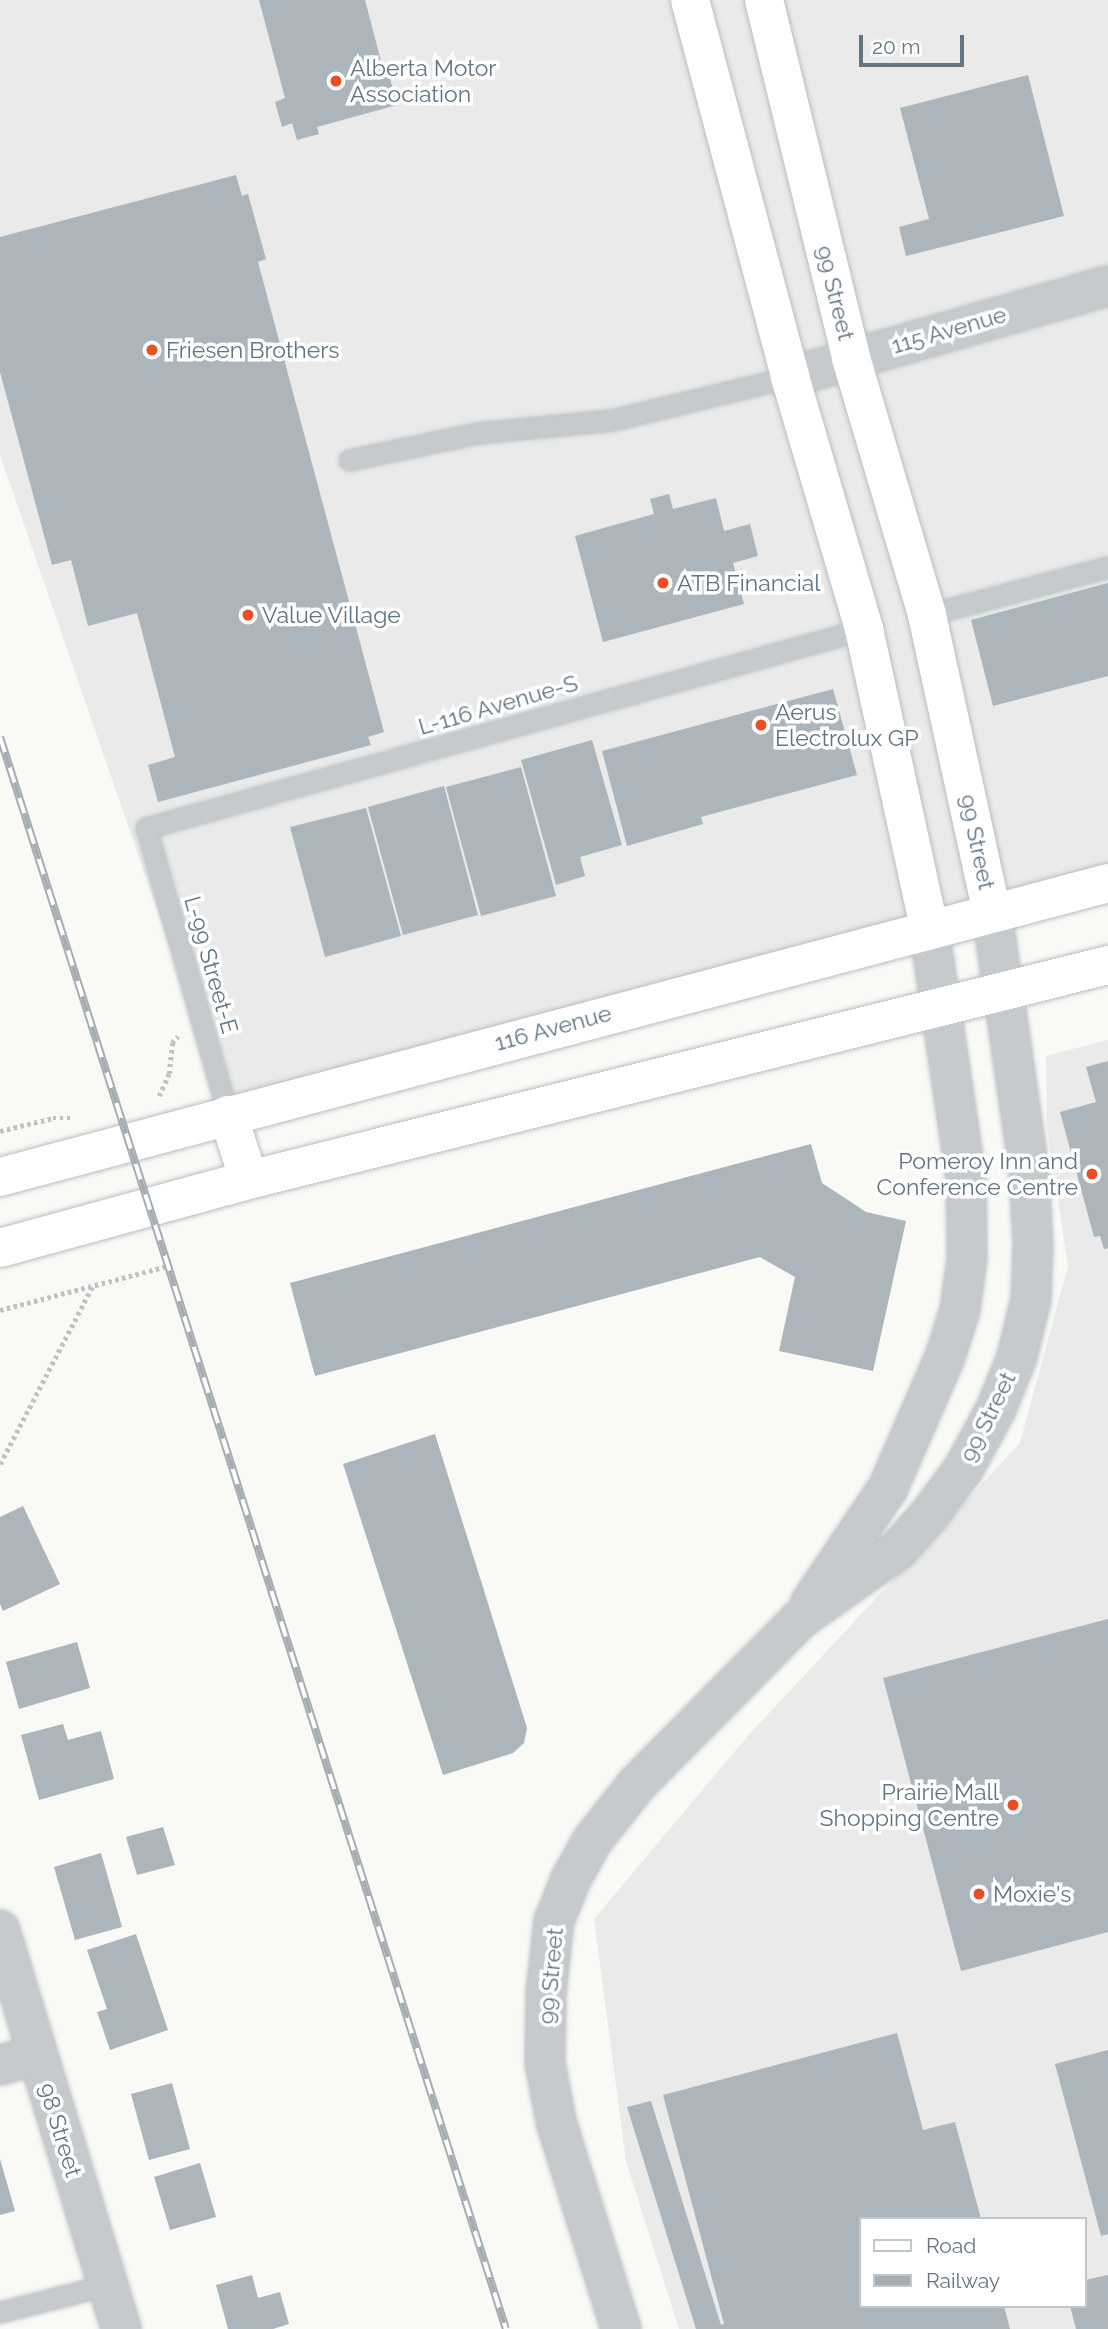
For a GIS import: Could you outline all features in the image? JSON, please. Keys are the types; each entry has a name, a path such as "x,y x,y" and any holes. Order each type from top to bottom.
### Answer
{"main road":[{"name":"99 Street","path":"690,0 790,377 864,629 929,928"},
{"name":"99 Street","path":"764,0 851,358 927,615 992,912"},
{"name":"116 Avenue","path":"0,1177 929,928 1108,883"},
{"path":"0,1248 250,1180 1108,965"},
{"path":"228,1115 250,1180"}],"street":[{"name":"115 Avenue","path":"790,377 1108,286"},
{"name":"99 Street","path":"621,2329 556,2121 545,2063 546,1993 554,1921 571,1879 592,1841 637,1784 800,1619 898,1550 930,1514 964,1468 996,1409 1017,1357 1031,1299 1033,1244 1029,1170 1006,992 992,912"},
{"name":"99 Street","path":"800,1619 888,1488 946,1357 960,1310 967,1258 966,1178 929,928"},
{"name":"98 Street","path":"0,1930 121,2329"},
{"path":"0,2065 37,2055"}],"lane":[{"path":"349,460 477,433 612,420 790,377"},
{"path":"927,615 1108,567"},
{"name":"L-116 Avenue-S","path":"146,828 864,629"},
{"name":"L-99 Street-E","path":"146,828 228,1115"},
{"path":"0,2312 107,2285"}],"path":[{"path":"158,1099 169,1074 172,1043 200,1015"},
{"path":"0,1131 53,1118 79,1118"},
{"path":"0,1310 168,1266"},
{"path":"0,1464 93,1285"}],"shaded area":[{"path":"0,0 1108,0 1108,883 228,1115 0,455"},
{"path":"1108,1040 1108,2329 679,2329 626,2161 594,1919 746,1738 1020,1443 1068,1266 1047,1129 1046,1056"}],"building":[{"name":"Alberta Motor Association","path":"259,0 365,0 382,65 386,63 397,105 317,127 319,134 297,140 292,123 282,127 275,102 285,98"},
{"path":"1028,75 1064,216 906,256 899,227 929,219 900,108"},
{"path":"236,175 242,196 248,194 266,259 258,262 384,732 368,737 371,745 158,802 148,765 175,757 137,613 88,626 71,560 52,565 0,372 0,237"},
{"name":"ATB Financial","path":"669,494 673,509 716,498 724,531 750,524 758,556 733,563 744,604 603,642 575,536 654,514 650,499"},
{"path":"1108,583 1108,676 993,706 971,620"},
{"path":"833,689 857,775 701,817 703,824 627,846 602,751"},
{"path":"592,740 622,845 580,857 585,876 556,885 521,760"},
{"path":"521,767 556,896 481,916 446,787"},
{"path":"444,786 478,915 403,935 368,807"},
{"path":"366,808 401,936 325,957 290,827"},
{"name":"Pomeroy Inn and Conference Centre","path":"1108,1061 1108,1248 1104,1249 1100,1236 1094,1237 1060,1112 1096,1102 1086,1067"},
{"path":"811,1144 822,1183 866,1212 906,1221 873,1371 779,1351 795,1277 760,1257 315,1376 290,1283"},
{"path":"435,1434 527,1728 524,1743 513,1753 443,1775 343,1464"},
{"path":"23,1506 60,1584 3,1611 0,1604 0,1517"},
{"name":"Prairie Mall Shopping Centre","path":"1108,1619 1108,1932 961,1971 883,1678"},
{"path":"77,1642 90,1688 19,1709 6,1662"},
{"path":"63,1724 68,1740 101,1731 114,1779 39,1800 21,1735"},
{"path":"163,1827 175,1865 137,1875 126,1837"},
{"path":"101,1853 122,1927 75,1940 54,1867"},
{"path":"136,1934 168,2030 110,2050 97,2012 107,2009 87,1950"},
{"path":"897,2033 923,2130 955,2122 980,2217 860,2217 860,2308 1005,2308 1010,2329 696,2329 627,2107 651,2101 721,2325 724,2324 663,2095"},
{"path":"1108,2050 1108,2234 1101,2236 1055,2064"},
{"path":"172,2083 190,2149 149,2160 131,2094"},
{"path":"0,2159 15,2211 0,2215"},
{"path":"200,2163 216,2217 170,2230 154,2177"},
{"path":"252,2275 258,2298 280,2292 289,2324 273,2329 228,2329 216,2285"},
{"path":"1108,2275 1108,2329 1076,2329 1071,2308 1087,2308 1087,2280"}],"railway":[{"path":"0,737 506,2329"}],"place":[{"name":"Alberta Motor Association","path":"336,81"},
{"name":"Friesen Brothers","path":"152,350"},
{"name":"ATB Financial","path":"663,583"},
{"name":"Value Village","path":"248,615"},
{"name":"Aerus Electrolux GP","path":"761,725"},
{"name":"Pomeroy Inn and Conference Centre","path":"1092,1174"},
{"name":"Prairie Mall Shopping Centre","path":"1013,1805"},
{"name":"Moxie's","path":"979,1894"}]}
